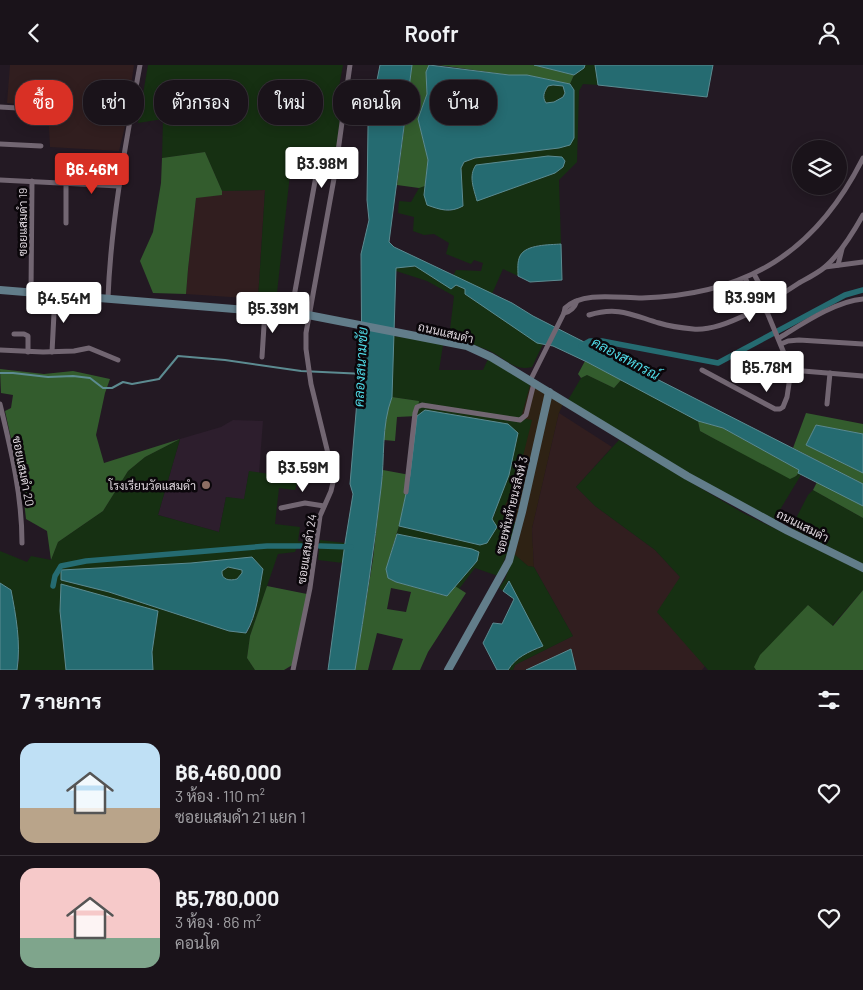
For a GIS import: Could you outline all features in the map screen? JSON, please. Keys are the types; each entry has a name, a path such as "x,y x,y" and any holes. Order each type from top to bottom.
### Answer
{"street":[{"path":"108,298 109,259 119,186 140,65"},
{"name":"ซอยแสมดำ 24","path":"294,667 310,588 320,516 332,491 334,478 310,373 306,341 308,315 336,173 350,65"},
{"path":"0,107 15,108"},
{"path":"0,144 41,146"},
{"path":"406,492 417,407 422,405 441,407 522,420 526,415 532,382 547,348 564,313 575,306 577,301 590,298 643,298 688,295 714,289 754,274 784,256 808,237 826,218 843,194 863,158"},
{"path":"290,313 316,176"},
{"path":"0,179 119,186"},
{"name":"ซอยแสมดำ 19","path":"31,292 32,181"},
{"path":"66,183 66,223"},
{"path":"589,315 604,311 627,313 661,324 695,329 707,329 727,323 769,302 825,267 843,245 863,215"},
{"path":"838,265 843,245"},
{"path":"825,267 863,262"},
{"path":"754,274 769,302 767,312"},
{"path":"702,370 778,409 783,407 787,397 791,370 767,312 760,307 745,278"},
{"name":"ถนนแสมดำ","path":"0,291 265,310 308,315 467,346 491,357 687,476 771,522 863,567"},
{"path":"52,352 55,294"},
{"path":"779,338 842,305 853,300 863,299"},
{"path":"262,357 265,310"},
{"path":"791,331 794,340"},
{"path":"14,334 24,333 28,336 28,352"},
{"path":"781,344 794,340 863,344"},
{"path":"0,350 52,352 74,351 89,347 118,360"},
{"path":"791,370 863,376"},
{"path":"827,404 830,373"},
{"name":"ซอยพันท้ายนรสิงห์ 3","path":"448,670 509,561 518,530 549,392"},
{"name":"ซอยแสมดำ 20","path":"0,404 3,435 20,493 22,543"},
{"path":"281,508 305,503 324,506"}],"shaded area":[{"path":"10,65 134,65 132,80 83,80 83,125 125,125 119,151 50,147 49,125 73,125 73,80 15,80 15,104 7,103"},
{"path":"265,190 258,299 186,294 196,197 221,195 222,191"},
{"path":"530,385 563,404 559,413 532,529 534,567 528,566 509,550 501,514 517,480 531,420 521,418"},
{"path":"559,413 612,447 576,487 595,506 655,550 680,577 689,646 705,666 702,670 513,670 515,665 573,636 534,567 532,529"},
{"name":"โรงเรียนวัดแสมดำ","path":"233,420 263,421 259,473 249,472 244,500 226,497 219,532 158,515 180,439 221,427"}],"green space":[{"path":"148,65 343,65 340,80 333,80 333,125 339,125 334,173 290,174 276,302 258,299 265,190 222,191 205,152 162,158 163,125 248,125 248,80 154,80 154,120 144,122 144,88"},
{"path":"412,65 429,65 426,72 427,94 420,113 420,80 410,80"},
{"path":"438,65 534,65 574,75 570,84 527,75 509,75"},
{"path":"585,65 595,65 598,85 583,84 579,91 577,162 559,180 561,244 529,248 520,257 518,276 503,269 492,294 453,276 456,270 481,271 483,263 474,260 471,264 446,254 449,243 434,234 424,235 413,231 414,217 398,213 399,201 411,202 419,188 425,186 424,195 438,207 446,210 456,209 463,206 461,168 464,162 475,158 559,148 574,90 570,84 574,75 584,68"},
{"path":"548,86 563,86 565,93 563,97 554,102 546,103 544,99 545,92"},
{"path":"404,125 419,125 428,160 425,186 419,188 397,185"},
{"path":"205,152 222,195 196,198 186,294 153,293 140,261 153,232 161,183 162,158"},
{"path":"415,266 465,289 465,294 537,342 543,344 532,367 520,368 490,351 449,338 454,296 427,281 396,271 396,268"},
{"path":"393,336 443,345 439,370 483,370 488,359 530,385 521,418 532,420 517,480 501,514 516,524 512,541 498,576 475,568 459,589 455,586 477,561 472,549 397,534 399,526 480,545 495,513 508,424 425,410 417,416 419,401 392,397"},
{"path":"585,361 621,380 614,388 587,375 581,378 578,374"},
{"path":"0,369 44,374 73,371 110,379 96,435 104,463 180,439 145,457 128,471 103,511 58,542 51,560 47,531 26,519 21,475 30,471 28,464 17,466 5,411 11,408 13,395 1,393"},
{"path":"587,375 614,388 621,380 698,421 700,431 711,437 790,478 797,476 798,473 801,475 778,513 777,521 721,493 568,400 581,378"},
{"path":"392,397 419,401 417,416 397,417 395,441 384,440 386,412"},
{"path":"806,413 863,424 863,434 816,425 806,445 863,473 863,484 793,448"},
{"path":"698,421 723,428 799,470 798,474 790,479 700,431"},
{"path":"180,439 158,515 219,532 226,497 244,499 249,471 299,478 295,490 279,488 275,524 300,527 298,541 311,543 299,543 295,552 278,554 250,636 247,658 255,670 153,670 152,652 158,611 60,611 66,670 17,670 19,660 11,590 0,583 0,551 27,562 31,556 51,560 58,542 103,511 128,471 145,457","holes":["191,563 263,569 255,610 247,633 229,631 109,592 61,580 62,570"]},
{"path":"619,440 743,513 863,572 863,590 832,626 808,605 754,667 756,670 708,670 657,612 680,577 655,550 595,506 576,487"},
{"path":"383,470 410,475 399,526 386,569 388,578 446,596 455,586 466,593 428,652 420,670 392,670 403,639 377,633 368,670 355,670 373,559","holes":["391,588 411,592 406,612 387,609"]},
{"path":"817,482 863,506 863,518 813,490"},
{"path":"813,490 863,518 863,564 791,528 808,495"},
{"path":"320,540 345,543 343,563 318,560"},
{"path":"514,554 528,566 534,567 573,636 515,665 513,670 508,670 523,655 542,647 508,581 503,591 499,588 505,579"},
{"path":"228,567 242,570 242,573 237,579 226,579 222,571"},
{"path":"267,586 307,594 294,664 284,670 255,670 247,658 250,636"},
{"path":"863,590 863,670 756,670 754,667 760,655 808,605 833,626"}],"water":[{"path":"380,65 412,65 410,80 377,80"},
{"path":"429,65 509,75 527,75 570,84 574,90 574,138 570,145 559,148 475,158 464,162 461,168 463,206 445,210 437,208 427,205 424,195 428,160 419,125 420,113 427,94 426,72","holes":["548,86 563,86 565,93 563,97 554,102 546,103 544,99 545,90"]},
{"path":"534,65 585,65 584,68 574,75"},
{"path":"595,65 713,65 707,97 598,85"},
{"path":"404,125 389,242 394,247 512,303 533,316 863,484 863,506 798,473 799,470 723,428 698,421 587,362 553,346 537,343 465,294 465,289 456,285 451,289 415,266 396,268 392,397 386,419 378,511 355,670 328,670 353,494 350,484 357,401 362,385 361,254 369,220 367,200 368,126"},
{"path":"548,156 562,157 565,161 563,167 555,173 477,201 472,178 476,165"},
{"path":"561,244 562,280 530,282 518,276 518,261 527,249"},
{"path":"425,410 508,424 518,433 509,475 492,519 497,527 487,543 480,545 399,526 410,475 417,416"},
{"path":"816,425 863,434 863,473 806,445"},
{"path":"397,534 472,549 479,552 477,561 447,596 396,582 388,578 386,569"},
{"path":"252,557 263,569 255,610 246,633 229,631 109,592 61,580 61,570 191,563","holes":["228,567 242,570 242,573 234,580 226,579 222,574 222,571"]},
{"path":"509,581 543,646 519,658 508,670 497,670 483,643 493,623 502,624 514,599 503,591"},
{"path":"0,583 11,590 18,640 17,670 0,670"},
{"path":"61,584 158,611 152,652 153,670 66,670 60,611"},
{"path":"571,649 576,670 526,670"}],"waterway":[{"name":"คลองสหกรณ์","path":"581,346 590,341 602,341 718,363 845,295 863,290"},
{"name":"คลองสนามชัย","path":"0,373 90,378 103,388 112,388 123,382 132,384 159,379 178,356 225,360 301,371 365,374"},
{"path":"53,586 55,576 61,566 86,561 267,546 311,546"},
{"path":"320,546 351,547"}],"place":[{"name":"โรงเรียนวัดแสมดำ","path":"206,485"}]}
